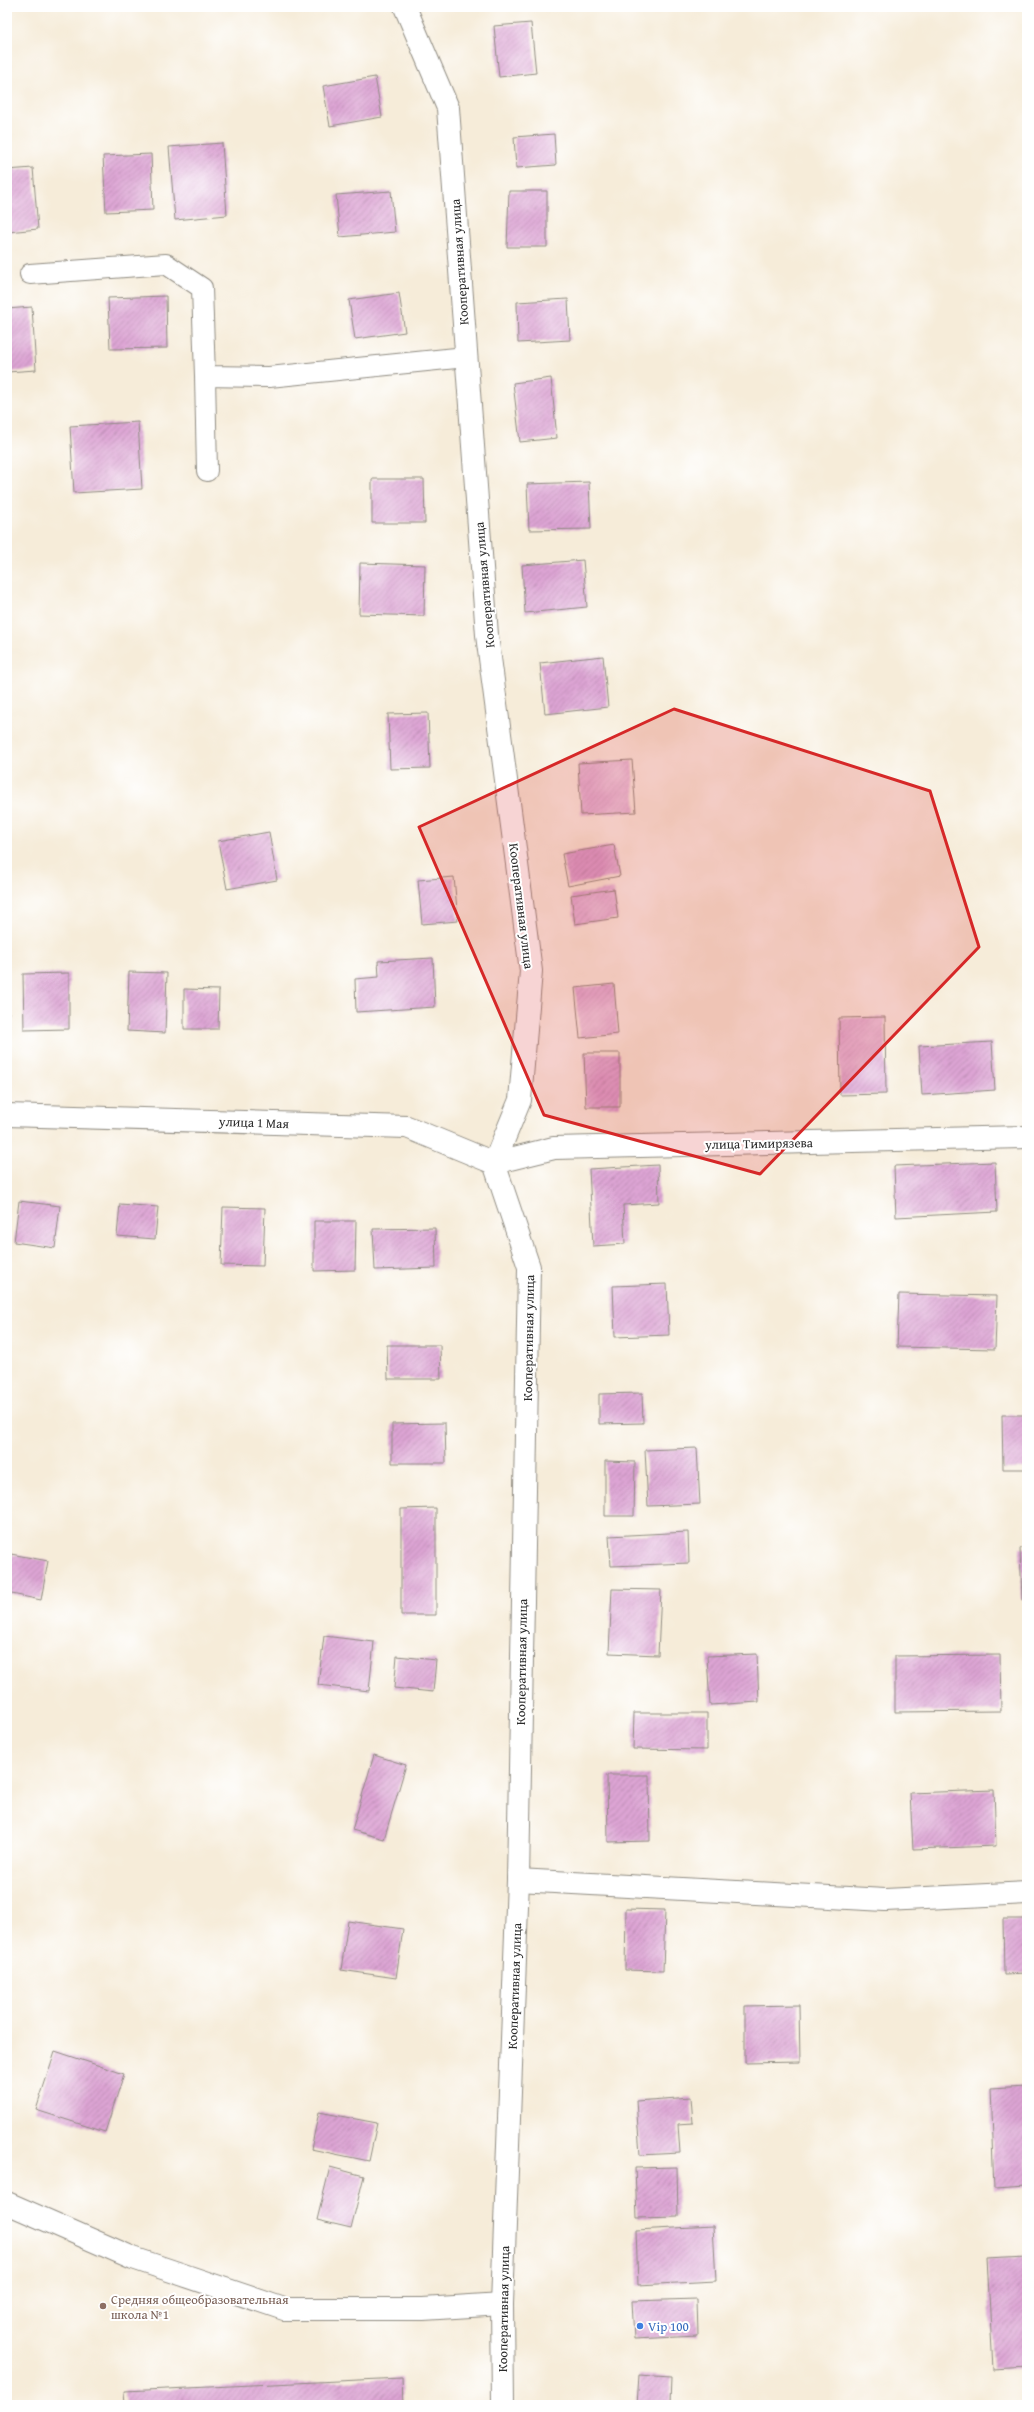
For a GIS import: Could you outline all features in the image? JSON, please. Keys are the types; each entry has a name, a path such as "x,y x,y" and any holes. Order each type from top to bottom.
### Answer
{"street":[{"name":"Кооперативная улица","path":"405,7 448,108 487,635 531,971 520,1100 494,1163 529,1267 518,1880 502,2304 503,2405"},
{"name":"улица 1 Мая","path":"7,1115 407,1127 494,1163"},
{"name":"улица Тимирязева","path":"494,1163 554,1148 1027,1137"},
{"path":"518,1880 886,1900 1027,1893"},
{"path":"7,2203 133,2258 284,2309 423,2309 502,2304"}],"lane":[{"path":"30,274 166,264 202,288 207,471"},
{"path":"205,376 269,377 466,357"}],"highlighted area":[{"path":"674,709 930,791 979,947 760,1174 544,1115 419,827"}],"building":[{"path":"531,23 536,73 499,77 494,26"},
{"path":"375,77 382,117 330,126 323,86"},
{"path":"554,134 556,165 516,168 514,137"},
{"path":"222,143 227,215 175,220 169,147"},
{"path":"151,154 153,210 106,212 103,156"},
{"path":"33,168 38,229 8,232 7,170"},
{"path":"391,191 395,232 340,237 336,195"},
{"path":"509,191 547,191 547,247 507,247"},
{"path":"399,293 405,332 355,339 349,300"},
{"path":"166,296 167,348 110,349 108,298"},
{"path":"568,299 570,340 518,343 517,302"},
{"path":"32,307 36,370 7,372 7,309"},
{"path":"551,378 557,438 520,442 513,383"},
{"path":"138,422 142,489 74,493 70,426"},
{"path":"372,479 424,479 425,523 372,523"},
{"path":"589,482 591,529 529,530 527,484"},
{"path":"583,560 587,607 525,613 522,565"},
{"path":"360,563 425,565 424,616 359,614"},
{"path":"603,656 608,707 545,714 540,663"},
{"path":"428,713 430,768 390,769 388,714"},
{"path":"632,760 636,812 581,815 578,763"},
{"path":"269,832 277,880 227,889 218,841"},
{"path":"614,845 620,876 568,886 562,854"},
{"path":"454,877 458,921 422,924 418,880"},
{"path":"614,889 618,918 575,924 571,895"},
{"path":"433,958 435,1007 356,1012 355,979 379,977 378,961"},
{"path":"129,972 167,973 165,1033 127,1031"},
{"path":"69,973 69,1029 24,1030 23,974"},
{"path":"7,982 10,1034 7,1034"},
{"path":"614,984 618,1034 580,1038 575,988"},
{"path":"184,989 219,990 218,1029 184,1029"},
{"path":"885,1017 886,1094 840,1095 839,1018"},
{"path":"992,1042 995,1090 922,1095 919,1046"},
{"path":"584,1053 620,1053 620,1107 586,1107"},
{"path":"995,1162 997,1212 896,1217 894,1166"},
{"path":"658,1165 659,1203 623,1205 625,1244 593,1246 589,1169"},
{"path":"19,1201 60,1206 55,1248 14,1242"},
{"path":"120,1204 158,1207 155,1239 117,1236"},
{"path":"223,1207 265,1208 263,1266 221,1265"},
{"path":"314,1221 356,1221 355,1270 314,1271"},
{"path":"435,1228 436,1268 375,1270 373,1229"},
{"path":"667,1284 669,1335 615,1337 613,1286"},
{"path":"899,1294 997,1296 995,1349 897,1347"},
{"path":"387,1345 440,1345 441,1379 388,1379"},
{"path":"642,1393 643,1423 599,1424 599,1394"},
{"path":"1002,1415 1027,1415 1027,1469 1003,1469"},
{"path":"445,1423 446,1463 392,1463 392,1424"},
{"path":"697,1448 700,1504 648,1506 645,1450"},
{"path":"605,1461 635,1462 634,1516 605,1516"},
{"path":"436,1508 436,1615 401,1615 401,1509"},
{"path":"688,1532 689,1563 611,1566 609,1536"},
{"path":"1020,1548 1027,1548 1027,1600 1022,1600"},
{"path":"11,1554 48,1561 41,1600 7,1593 7,1578"},
{"path":"612,1589 661,1590 658,1655 609,1653"},
{"path":"324,1636 374,1642 369,1691 318,1685"},
{"path":"757,1654 759,1702 710,1705 707,1656"},
{"path":"1000,1655 1001,1711 895,1712 895,1656"},
{"path":"397,1656 436,1660 433,1692 394,1688"},
{"path":"634,1713 707,1713 707,1750 633,1749"},
{"path":"374,1755 406,1765 384,1839 352,1830"},
{"path":"607,1775 649,1775 650,1841 608,1842"},
{"path":"994,1790 996,1846 913,1849 910,1793"},
{"path":"626,1909 665,1910 663,1971 625,1970"},
{"path":"1003,1919 1027,1919 1027,1973 1004,1974"},
{"path":"348,1921 403,1929 396,1978 341,1970"},
{"path":"799,2005 800,2062 745,2063 745,2006"},
{"path":"55,2051 124,2074 105,2132 36,2110"},
{"path":"1027,2086 1027,2187 994,2189 990,2088"},
{"path":"691,2097 693,2123 678,2124 680,2153 640,2155 636,2101"},
{"path":"319,2112 377,2123 369,2161 311,2149"},
{"path":"330,2167 364,2176 351,2228 317,2220"},
{"path":"677,2167 678,2217 637,2218 635,2168"},
{"path":"713,2226 716,2281 638,2285 636,2230"},
{"path":"1027,2256 1027,2367 993,2369 987,2258"},
{"path":"697,2299 698,2336 634,2339 632,2301"},
{"path":"639,2375 671,2377 670,2405 637,2405"},
{"path":"402,2378 403,2405 125,2405 124,2391"}],"place":[{"name":"Средняя общеобразовательная школа №1","path":"103,2306"},
{"name":"Vip 100","path":"640,2326"}]}
